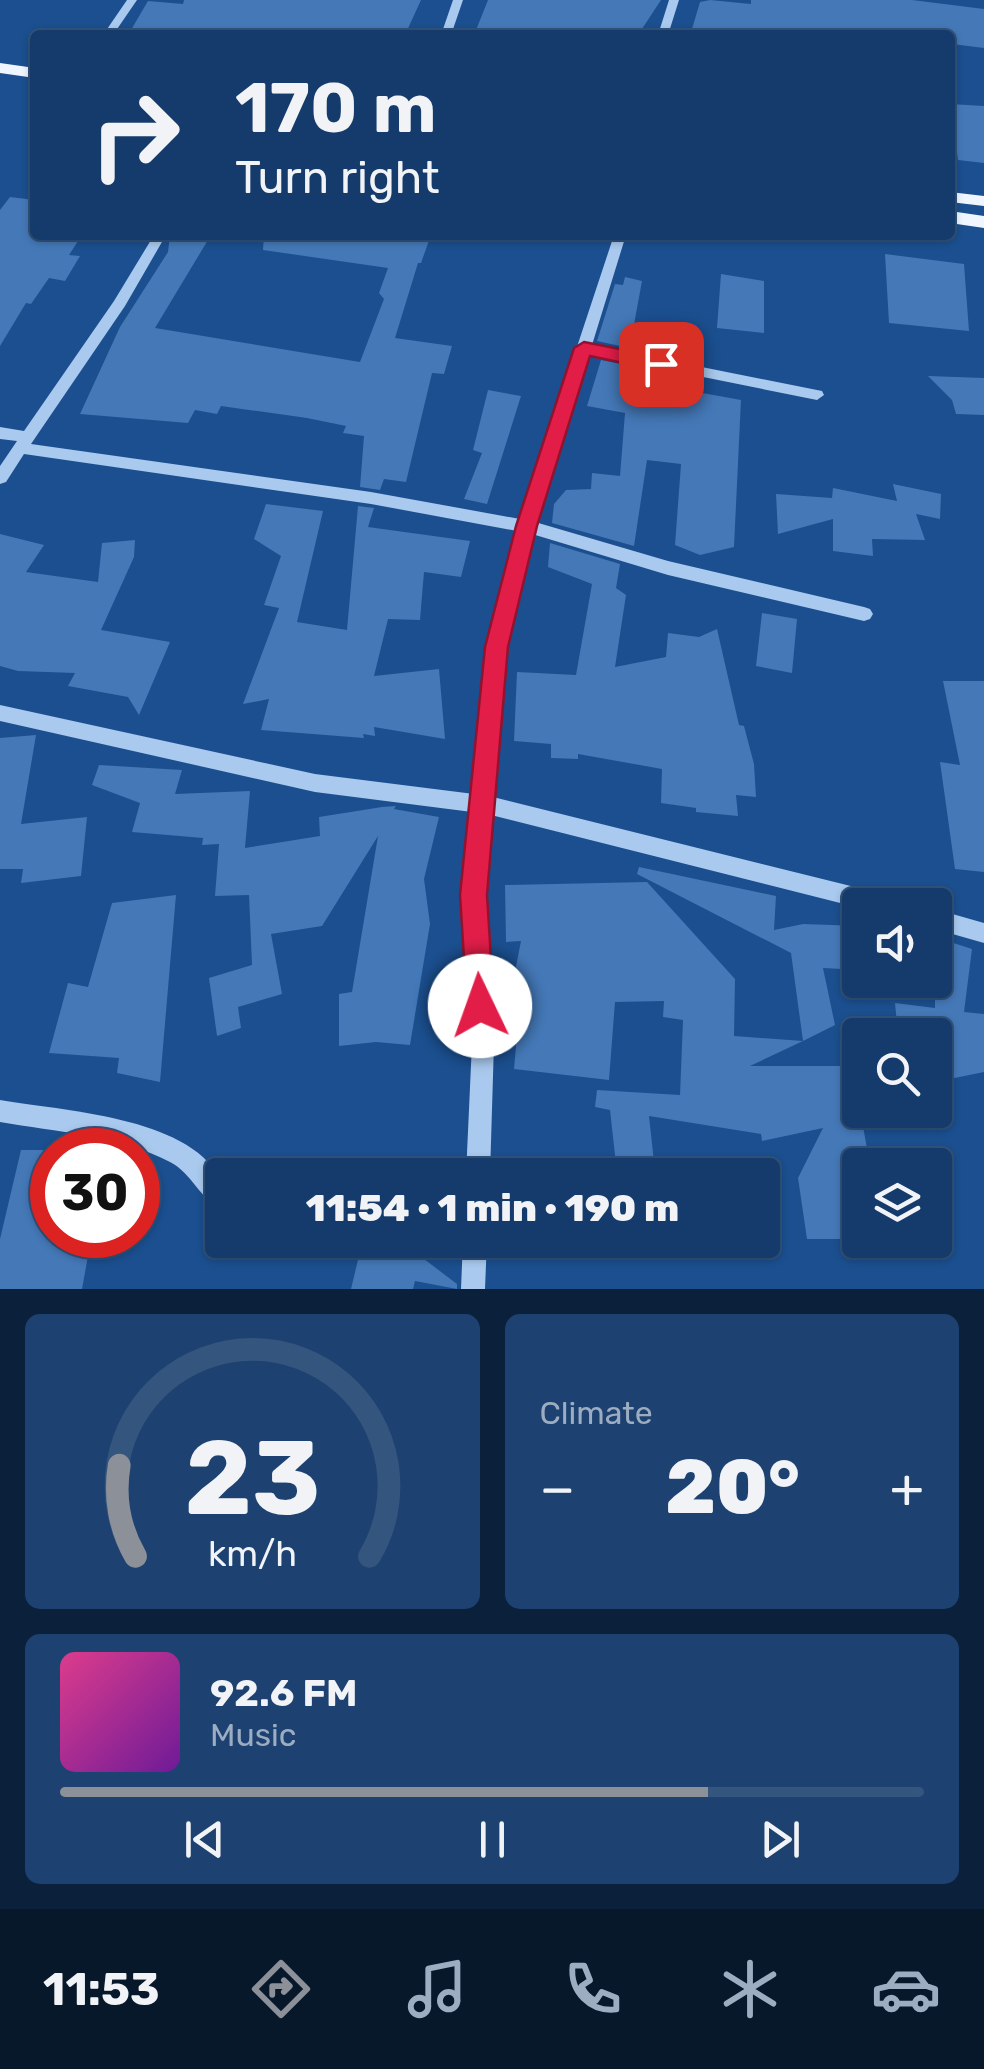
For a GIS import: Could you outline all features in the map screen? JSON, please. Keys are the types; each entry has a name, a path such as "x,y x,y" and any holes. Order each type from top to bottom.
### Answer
{"main road":[{"path":"0,68 30,72"},
{"path":"0,85 30,88"},
{"path":"955,198 984,201"},
{"path":"955,218 984,222"}],"street":[{"path":"111,30 132,0"},
{"path":"448,30 458,0"},
{"path":"665,30 674,0"},
{"path":"0,478 120,303 157,240"},
{"path":"479,1158 483,1042 474,895 497,647 526,526 618,240"},
{"path":"584,348 817,395"},
{"path":"0,432 24,443 526,526 668,568 864,614"},
{"path":"0,712 315,783 483,804 842,894"},
{"path":"952,924 984,933"},
{"path":"0,1111 145,1140 191,1159 205,1182"},
{"path":"473,1289 474,1258"}],"building":[{"path":"184,0 421,0 407,30 131,30 148,1 183,4"},
{"path":"488,0 661,0 641,30 476,30"},
{"path":"912,0 984,9 984,48 955,44 955,30 692,29 700,2"},
{"path":"955,104 984,106 984,163 958,160"},
{"path":"10,197 30,199 30,240 79,240 69,255 80,256 65,281 49,278 31,304 26,303 0,346 0,210"},
{"path":"169,240 208,240 155,328 360,362 384,299 379,293 388,268 263,250 264,240 429,240 418,263 395,338 452,346 444,374 432,373 406,482 384,479 380,490 360,487 364,436 343,433 346,426 221,406 217,414 195,410 188,423 80,414 120,327 168,252"},
{"path":"885,254 964,264 969,331 889,323"},
{"path":"721,274 764,281 764,333 717,328"},
{"path":"625,277 642,281 633,330 685,339 680,359 597,341 615,284 623,285"},
{"path":"601,360 676,375 675,381 687,383 686,390 741,400 734,547 700,555 675,545 681,464 647,460 634,546 552,523 554,504 566,490 591,489 592,473 620,476 625,413 587,406"},
{"path":"928,376 984,378 984,415 956,414 952,400"},
{"path":"488,390 521,396 487,504 464,499 482,453 473,450"},
{"path":"893,484 941,494 940,519 916,514 925,540 872,539 873,556 833,551 833,519 778,534 776,494 832,498 833,488 897,501"},
{"path":"266,504 323,511 297,622 347,630 358,506 374,508 368,527 470,541 461,577 424,572 420,620 388,619 374,676 439,669 445,739 374,727 375,736 363,734 364,738 261,730 269,699 243,704 279,608 264,605 281,556 254,539"},
{"path":"0,534 44,545 26,572 98,582 102,543 135,540 134,557 101,630 170,642 139,715 128,697 68,686 75,673 18,671 0,666"},
{"path":"550,543 620,564 616,588 626,595 615,667 666,657 668,633 699,637 717,629 739,725 744,726 754,764 756,797 736,795 738,816 696,812 696,808 661,803 662,769 578,754 578,759 551,758 551,744 514,741 517,672 576,675 592,584 548,567"},
{"path":"762,613 797,619 792,673 756,666"},
{"path":"943,681 984,681 984,872 955,869 940,762 960,765"},
{"path":"36,735 21,824 87,817 81,876 21,883 23,869 0,869 0,738"},
{"path":"99,765 182,770 175,794 250,791 245,848 320,836 319,817 396,806 394,809 439,817 424,879 430,924 410,1045 376,1042 339,1046 339,994 352,992 378,836 322,926 271,934 282,994 238,1007 241,1028 217,1036 209,978 252,965 249,895 215,896 219,844 202,845 203,838 132,832 140,803 92,785"},
{"path":"639,867 776,896 774,930 803,924 842,925 842,969 823,968 835,1025 803,1041 791,953 637,874"},
{"path":"647,882 735,979 734,1036 803,1041 750,1066 842,1066 842,1128 863,1128 867,1148 842,1148 842,1239 807,1239 798,1178 823,1128 762,1141 761,1134 649,1116 654,1158 615,1158 610,1110 595,1107 597,1090 680,1095 683,1020 663,1017 664,1001 615,1002 609,1080 514,1069 520,1000 510,997 521,941 506,942 505,885"},
{"path":"176,895 160,1082 117,1073 119,1058 49,1053 68,983 88,987 112,903"},
{"path":"952,943 972,949 964,1012 984,1014 984,1072 952,1079 952,1018 896,1018 895,1003 935,1008 935,998 952,998"},
{"path":"21,1150 30,1150 30,1258 88,1258 82,1289 0,1289 0,1239"},
{"path":"358,1258 424,1259 457,1284 457,1289 415,1281 413,1289 351,1289"}],"route":[{"path":"480,1006 474,895 497,647 526,526 584,348 661,364"}]}
